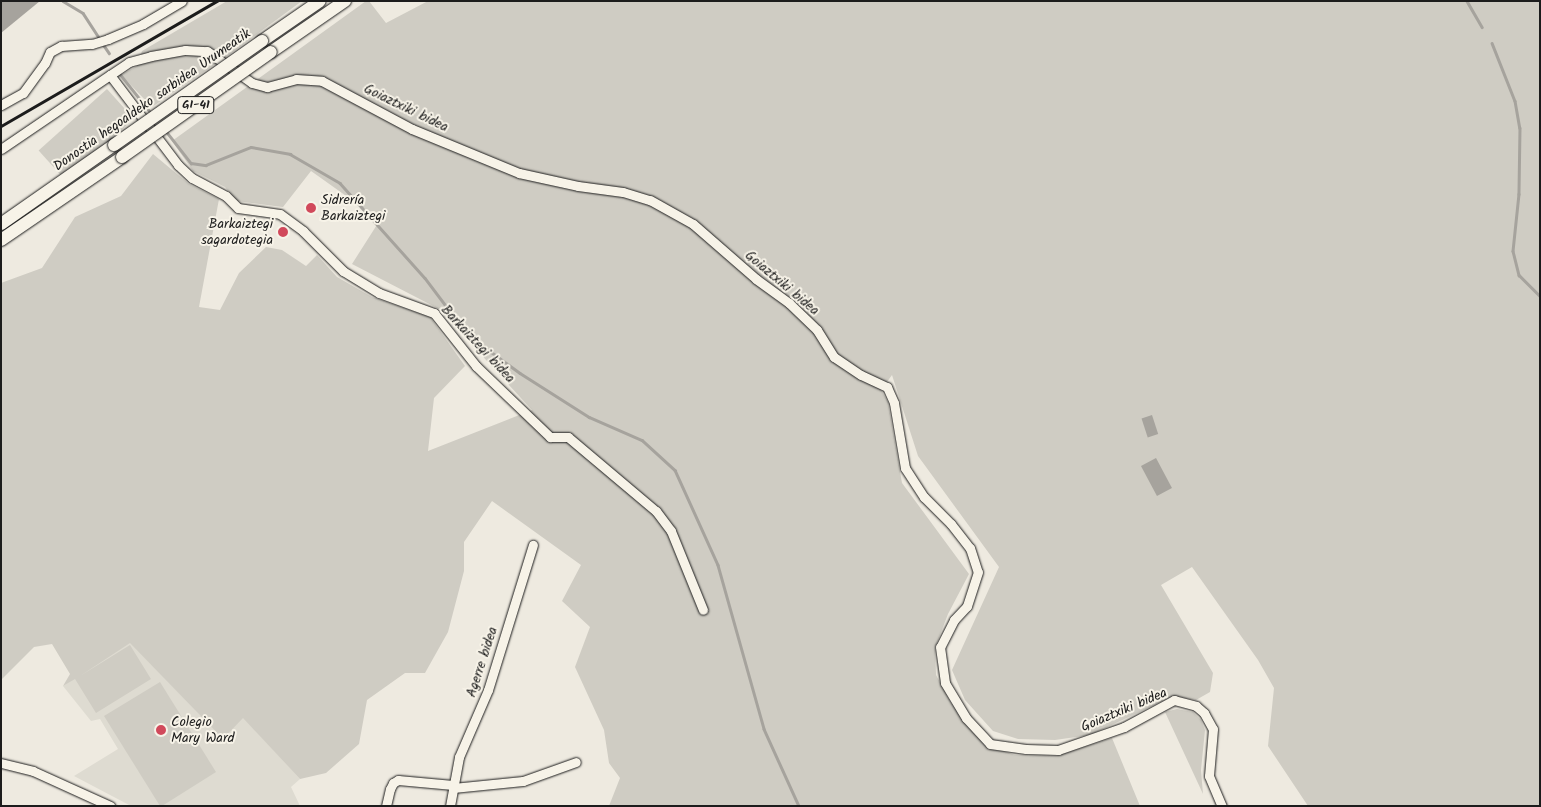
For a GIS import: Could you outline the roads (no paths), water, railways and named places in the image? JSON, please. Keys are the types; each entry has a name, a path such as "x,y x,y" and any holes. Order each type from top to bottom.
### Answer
{"highway":[{"name":"Donostia hegoaldeko sarbidea Urumeatik","path":"1,224 320,1"},
{"name":"Donostia hegoaldeko sarbidea Urumeatik","path":"1,240 345,1"}],"street":[{"path":"1,105 23,93 45,63 50,52 61,46 92,44 108,39 143,24 182,1"},
{"name":"Goiaztxiki bidea","path":"110,74 129,62 151,56 185,50 207,51 252,83 267,87 296,78 322,81 412,129 518,173 578,186 622,192 650,200 693,224 756,278 789,303 817,330 834,357 861,375 886,387 894,403 905,468 924,497 951,524 970,548 978,572 967,606 954,620 940,647 945,683 966,718 990,744 1026,749 1058,750 1124,727 1174,700 1196,706 1204,713 1213,729 1209,776 1222,806"},
{"path":"1,149 110,74"},
{"name":"Barkaiztegi bidea","path":"110,74 178,165 192,178 226,196 238,208 280,214 303,231 343,271 379,293 434,313 476,366 550,438 568,437 656,511 671,531 703,610"},
{"name":"Agerre bidea","path":"450,806 459,757 488,690 533,545"},
{"path":"1,762 41,775 110,806"},
{"path":"386,806 390,789 398,780 453,786 523,781 576,762"}],"waterway":[{"path":"63,1 83,13 100,39"},
{"path":"1467,1 1482,27"},
{"path":"1492,43 1515,101 1520,128 1519,194 1513,251 1519,275 1540,296"},
{"path":"103,44 109,53"},
{"path":"120,74 151,113"},
{"path":"166,131 191,163 206,165 251,147 290,154 340,183 425,278 468,335 520,373 589,417 642,440 675,470 718,565 764,729 799,806"}],"railway":[{"path":"1,126 217,1"}],"place":[{"name":"Sidrería Barkaiztegi","path":"311,208"},
{"name":"Barkaiztegi sagardotegia","path":"283,232"},
{"name":"Colegio Mary Ward","path":"161,730"}]}
